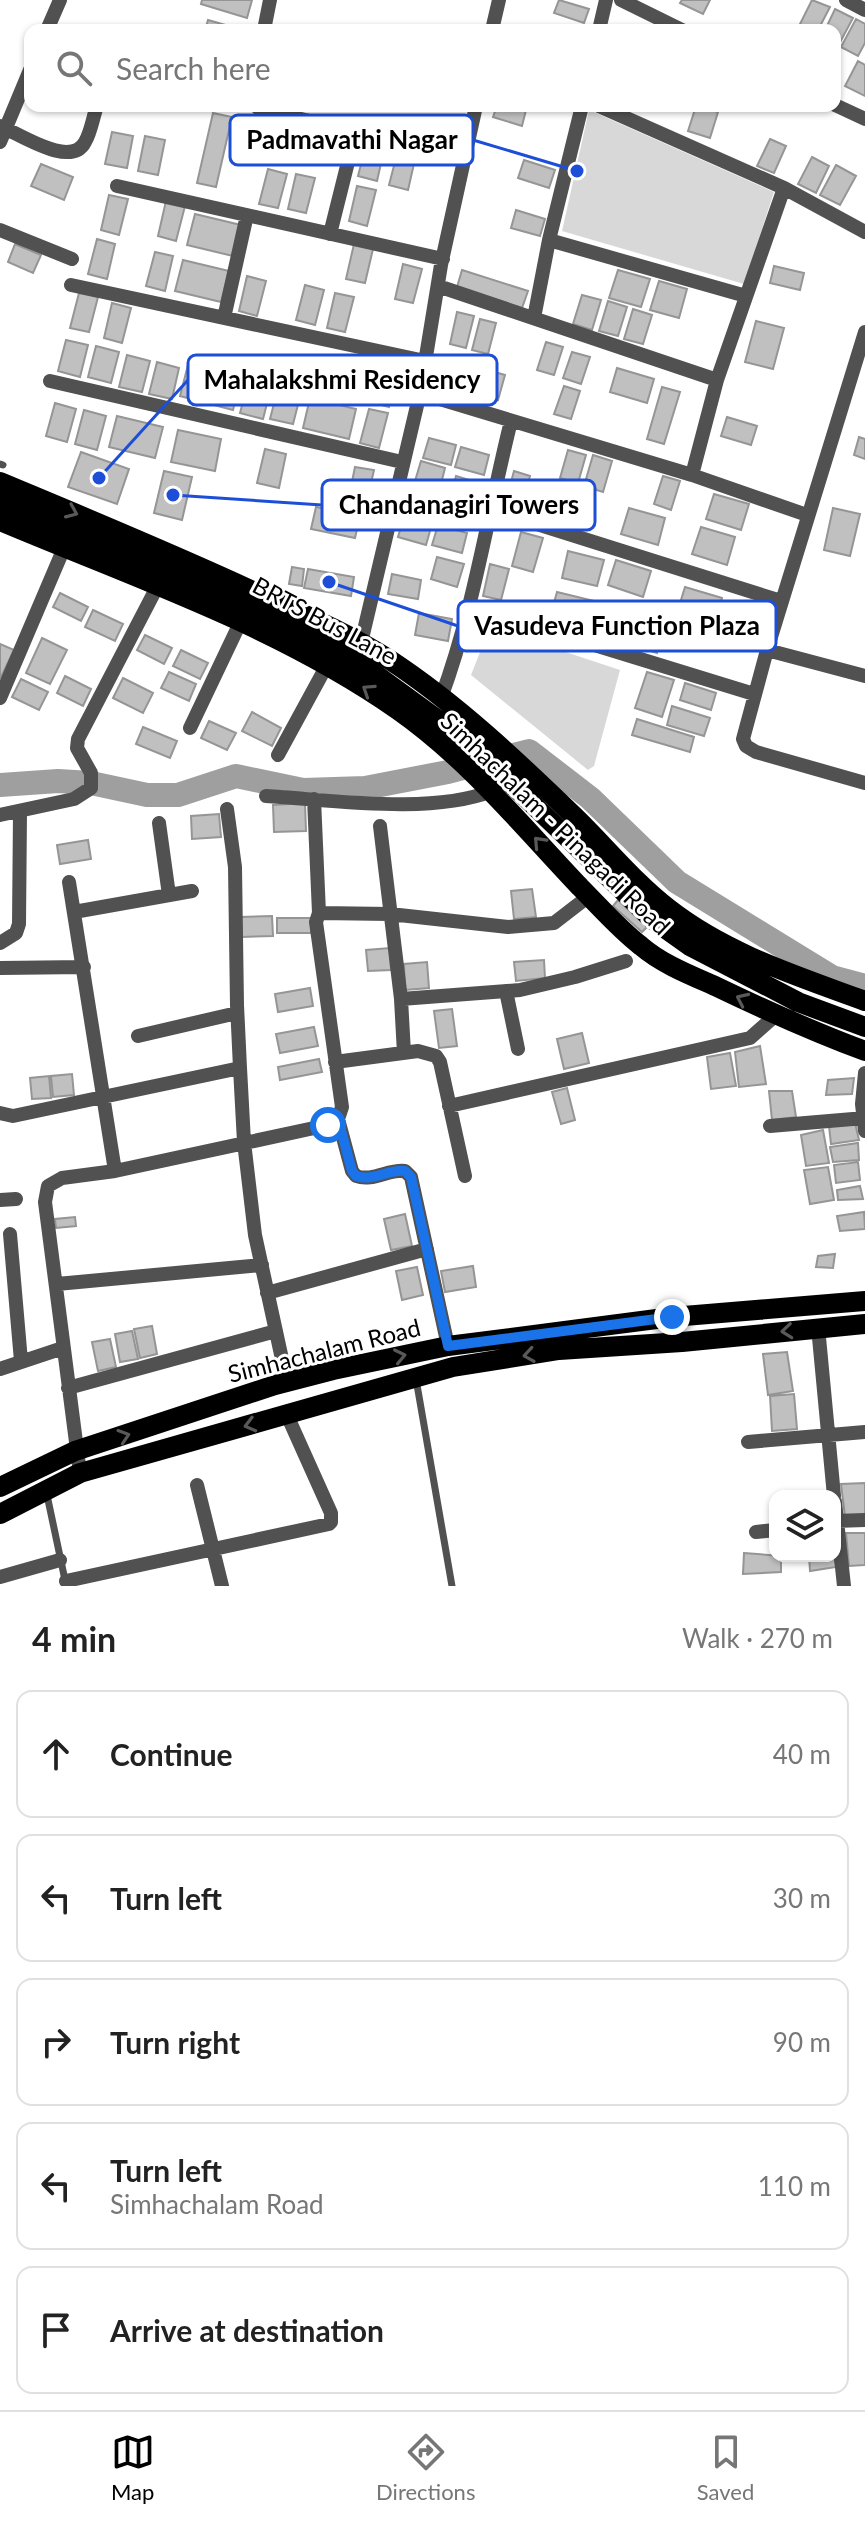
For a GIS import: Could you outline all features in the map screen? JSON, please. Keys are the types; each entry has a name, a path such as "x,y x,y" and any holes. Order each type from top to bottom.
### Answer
{"main road":[{"name":"Simhachalam - Pinagadi Road","path":"1,470 361,643 390,660 499,747 670,910 743,955 865,1001"},
{"name":"BRTS Bus Lane","path":"0,501 294,628 364,666 467,741 652,919 690,946 798,1002 865,1027"},
{"name":"Simhachalam - Pinagadi Road","path":"0,521 240,623 327,665 431,736 492,791 642,948 670,965 776,1015 865,1051"},
{"name":"Simhachalam Road","path":"0,1487 75,1451 333,1370 448,1346 672,1317 865,1301"},
{"path":"0,1514 80,1473 453,1367 559,1350 682,1342 865,1324"},
{"path":"448,1346 453,1367"}],"street":[{"path":"50,24 60,0"},
{"path":"265,24 270,0"},
{"path":"493,24 499,0"},
{"path":"600,24 606,0"},
{"path":"621,0 670,24"},
{"path":"846,0 865,10"},
{"path":"24,83 2,132 62,154 74,153 84,145 95,112"},
{"path":"841,108 865,119"},
{"path":"272,112 339,128 391,133 467,148"},
{"path":"361,643 420,393 443,259 475,112"},
{"path":"534,318 549,240 581,112"},
{"path":"613,112 784,188 865,232"},
{"path":"330,234 356,130"},
{"path":"117,186 443,259"},
{"path":"692,475 717,380 784,188"},
{"path":"224,318 247,215"},
{"path":"0,230 72,259"},
{"path":"549,240 746,296"},
{"path":"71,285 425,361"},
{"path":"438,286 717,380"},
{"path":"865,332 743,732 746,746 756,752 865,783"},
{"path":"50,381 402,462"},
{"path":"420,393 692,475 807,515"},
{"path":"441,698 471,607 489,509 511,421"},
{"path":"489,509 781,601"},
{"path":"0,698 64,548"},
{"path":"0,815 74,799 91,780 77,748 78,739 157,587"},
{"path":"471,607 754,694"},
{"path":"190,728 240,623"},
{"path":"767,650 865,676"},
{"path":"278,755 327,665"},
{"path":"266,796 421,804 472,799 492,791"},
{"path":"314,799 319,913 316,922 342,1107 338,1119 356,1176 370,1178 396,1170 405,1171 411,1177 448,1346"},
{"path":"227,809 235,867 237,1013 244,1142 255,1235 287,1382"},
{"path":"0,943 16,933 19,924 20,812"},
{"path":"159,823 169,895"},
{"path":"380,826 401,999 404,1053"},
{"path":"69,882 115,1171"},
{"path":"74,912 192,891"},
{"path":"319,913 390,914 508,927 527,926 554,923 589,896"},
{"path":"401,999 506,991 575,977 626,961"},
{"path":"0,968 84,967"},
{"path":"506,991 518,1049"},
{"path":"138,1036 237,1013"},
{"path":"449,1106 750,1038 776,1015"},
{"path":"335,1062 418,1051 436,1056 440,1062 465,1176"},
{"path":"0,1113 13,1116 240,1068"},
{"path":"770,1126 864,1122 865,1073"},
{"path":"80,1473 45,1202 48,1186 62,1178 115,1171 328,1125 338,1119"},
{"path":"0,1200 16,1199"},
{"path":"10,1234 21,1361"},
{"path":"267,1293 427,1249"},
{"path":"57,1284 262,1265"},
{"path":"818,1327 833,1490"},
{"path":"68,1388 276,1331"},
{"path":"0,1369 63,1348"},
{"path":"66,1584 325,1526 331,1522 331,1513 287,1415"},
{"path":"748,1442 865,1432"},
{"path":"197,1485 222,1586"},
{"path":"841,1521 865,1520"},
{"path":"756,1532 769,1531"},
{"path":"0,1577 60,1560"},
{"path":"841,1562 844,1586"}],"lane":[{"path":"415,1377 452,1586"},
{"path":"46,1489 66,1584"}],"shaded area":[{"path":"589,112 774,192 744,284 562,231"},
{"path":"490,627 620,670 594,766 588,770 471,675"}],"building":[{"path":"202,0 252,0 247,18 201,4"},
{"path":"559,0 589,9 584,23 554,13"},
{"path":"682,0 710,0 703,14 680,3"},
{"path":"812,0 830,7 821,24 800,24"},
{"path":"835,9 853,18 841,40 841,24 828,24"},
{"path":"856,19 865,24 865,43 858,56 841,47"},
{"path":"858,61 865,65 865,96 845,86"},
{"path":"495,112 526,112 522,126 493,117"},
{"path":"694,112 718,112 710,138 688,131"},
{"path":"213,113 232,117 216,187 197,183"},
{"path":"112,132 133,136 127,168 105,164"},
{"path":"145,136 165,140 158,175 138,171"},
{"path":"770,139 786,146 774,173 757,166"},
{"path":"367,141 385,146 377,181 358,176"},
{"path":"398,150 416,155 408,190 389,185"},
{"path":"812,157 829,166 816,193 798,184"},
{"path":"524,160 555,170 549,188 518,178"},
{"path":"41,164 73,177 64,200 31,186"},
{"path":"836,165 856,176 840,205 820,195"},
{"path":"268,169 287,174 278,208 259,204"},
{"path":"296,174 315,178 306,213 288,209"},
{"path":"357,186 376,190 367,226 349,221"},
{"path":"109,195 128,199 119,235 101,230"},
{"path":"166,201 185,206 176,241 158,236"},
{"path":"516,210 545,219 540,236 511,228"},
{"path":"195,214 241,225 233,256 187,245"},
{"path":"97,239 115,244 107,279 88,274"},
{"path":"15,244 41,255 33,273 8,262"},
{"path":"354,244 373,249 365,283 346,279"},
{"path":"155,252 173,256 165,291 146,286"},
{"path":"183,260 229,271 221,302 175,291"},
{"path":"403,264 422,269 413,303 395,299"},
{"path":"774,266 804,273 800,290 770,283"},
{"path":"462,270 528,291 522,308 457,287"},
{"path":"618,270 650,279 641,307 609,298"},
{"path":"247,276 266,281 257,316 239,311"},
{"path":"659,281 687,289 679,318 650,310"},
{"path":"305,285 324,290 315,325 296,320"},
{"path":"79,293 98,297 89,332 70,328"},
{"path":"335,293 354,297 345,332 327,328"},
{"path":"582,295 601,300 592,330 573,324"},
{"path":"608,301 627,307 618,336 599,331"},
{"path":"112,303 131,308 122,343 104,338"},
{"path":"633,309 652,315 643,344 624,339"},
{"path":"457,312 474,316 466,348 450,344"},
{"path":"480,319 496,323 488,354 472,350"},
{"path":"756,321 784,328 773,369 745,362"},
{"path":"66,340 88,345 80,377 58,371"},
{"path":"546,342 563,347 554,375 537,370"},
{"path":"96,346 119,352 111,383 88,377"},
{"path":"572,352 590,357 581,384 563,378"},
{"path":"127,355 150,361 142,392 119,387"},
{"path":"157,362 179,368 172,399 149,394"},
{"path":"467,364 505,375 498,400 459,389"},
{"path":"188,365 210,371 202,402 180,396"},
{"path":"379,367 397,372 389,407 370,402"},
{"path":"617,368 654,379 647,403 610,392"},
{"path":"218,373 241,379 233,410 210,404"},
{"path":"248,382 271,388 263,419 240,413"},
{"path":"564,386 580,391 571,419 554,414"},
{"path":"662,387 680,392 664,444 647,439"},
{"path":"278,388 301,393 293,424 270,419"},
{"path":"310,398 356,409 349,439 303,428"},
{"path":"55,403 76,409 67,442 46,436"},
{"path":"369,409 388,413 379,448 360,443"},
{"path":"84,410 106,416 97,450 75,444"},
{"path":"117,416 163,427 155,458 109,447"},
{"path":"727,417 757,426 751,445 721,436"},
{"path":"178,430 221,439 215,471 171,462"},
{"path":"859,437 865,439 865,459 854,455"},
{"path":"429,438 456,445 451,465 423,458"},
{"path":"461,447 489,455 484,475 455,467"},
{"path":"265,449 286,454 279,488 257,483"},
{"path":"568,450 586,455 578,483 560,478"},
{"path":"81,452 129,469 117,504 68,487"},
{"path":"593,455 612,461 603,492 584,486"},
{"path":"421,461 445,468 440,488 415,481"},
{"path":"355,467 374,470 366,505 348,501"},
{"path":"164,471 192,477 182,520 154,513"},
{"path":"514,471 530,476 522,504 506,500"},
{"path":"456,476 479,483 468,523 445,517"},
{"path":"663,476 680,481 671,510 654,504"},
{"path":"714,494 749,504 741,530 706,519"},
{"path":"316,507 360,516 355,538 311,529"},
{"path":"629,508 665,518 658,545 621,534"},
{"path":"833,508 860,514 850,556 824,550"},
{"path":"404,516 432,524 426,545 398,537"},
{"path":"438,525 467,533 462,553 432,545"},
{"path":"701,527 735,537 727,565 692,554"},
{"path":"521,532 543,538 533,572 512,566"},
{"path":"568,551 604,560 597,586 562,578"},
{"path":"437,557 464,564 457,587 431,579"},
{"path":"616,560 651,571 643,597 608,585"},
{"path":"490,564 509,569 501,600 483,596"},
{"path":"292,567 304,569 302,586 289,584"},
{"path":"308,569 354,577 351,596 304,588"},
{"path":"392,574 421,580 418,599 388,594"},
{"path":"685,587 722,598 714,624 677,613"},
{"path":"557,592 594,601 588,626 550,617"},
{"path":"60,593 88,607 81,621 53,607"},
{"path":"93,610 123,624 115,641 85,627"},
{"path":"419,613 452,619 448,641 415,635"},
{"path":"649,616 667,622 657,653 638,647"},
{"path":"145,635 172,648 164,664 137,650"},
{"path":"42,638 67,650 50,684 26,673"},
{"path":"0,644 14,650 0,679"},
{"path":"181,650 208,663 200,679 173,666"},
{"path":"169,672 196,684 189,701 161,688"},
{"path":"647,672 674,680 662,717 635,708"},
{"path":"65,676 91,689 83,706 57,693"},
{"path":"123,678 153,693 143,713 113,698"},
{"path":"21,679 48,692 39,710 12,697"},
{"path":"685,683 716,693 711,710 680,700"},
{"path":"672,706 710,718 704,736 667,725"},
{"path":"252,712 281,728 272,746 242,731"},
{"path":"637,719 694,737 690,752 632,735"},
{"path":"209,721 236,733 227,750 201,738"},
{"path":"143,727 177,741 170,758 136,744"},
{"path":"305,803 306,831 274,832 273,805"},
{"path":"219,814 221,837 192,839 191,816"},
{"path":"88,840 91,859 60,864 57,845"},
{"path":"532,889 536,917 514,919 511,891"},
{"path":"618,900 647,927 642,932 613,906"},
{"path":"272,916 273,936 242,937 241,917"},
{"path":"277,918 311,918 311,933 277,933"},
{"path":"390,948 391,970 368,971 366,950"},
{"path":"544,960 545,978 516,981 514,962"},
{"path":"427,962 429,988 405,990 404,964"},
{"path":"310,988 313,1006 278,1012 275,994"},
{"path":"452,1009 457,1046 439,1048 434,1011"},
{"path":"314,1027 318,1046 280,1053 276,1034"},
{"path":"582,1033 589,1063 564,1069 557,1039"},
{"path":"760,1046 766,1084 739,1087 735,1052"},
{"path":"730,1053 736,1086 711,1089 707,1057"},
{"path":"319,1059 322,1072 280,1080 278,1067"},
{"path":"72,1074 74,1095 53,1097 51,1076"},
{"path":"49,1076 51,1098 32,1099 30,1078"},
{"path":"854,1078 852,1094 826,1095 828,1080"},
{"path":"567,1088 575,1120 561,1124 552,1092"},
{"path":"769,1091 792,1091 796,1117 772,1120"},
{"path":"855,1123 859,1140 831,1144 829,1126"},
{"path":"823,1130 829,1163 806,1166 801,1135"},
{"path":"858,1143 859,1160 833,1162 830,1147"},
{"path":"858,1162 860,1180 836,1183 834,1165"},
{"path":"828,1167 834,1200 810,1204 804,1170"},
{"path":"860,1186 863,1199 838,1200 837,1190"},
{"path":"864,1212 865,1229 840,1231 837,1216"},
{"path":"405,1214 412,1246 391,1250 384,1219"},
{"path":"75,1217 76,1226 56,1228 55,1219"},
{"path":"835,1254 833,1268 816,1267 818,1256"},
{"path":"473,1266 476,1287 445,1292 441,1271"},
{"path":"417,1267 423,1295 402,1300 396,1271"},
{"path":"152,1326 157,1354 140,1358 134,1329"},
{"path":"132,1331 138,1359 120,1362 115,1334"},
{"path":"110,1339 116,1367 98,1371 92,1342"},
{"path":"787,1352 793,1391 768,1395 763,1354"},
{"path":"794,1394 797,1429 772,1431 770,1396"},
{"path":"865,1483 865,1516 845,1517 841,1484"},
{"path":"846,1533 865,1533 865,1565 849,1566"},
{"path":"744,1553 769,1555 769,1562 781,1562 781,1572 743,1574"},
{"path":"809,1562 835,1562 836,1567 810,1571"}],"waterway":[{"path":"0,785 58,781 91,783 147,795 178,795 236,776 303,790 365,788 448,772 529,751 590,798 677,882 832,977 865,986"}],"place":[{"name":"Padmavathi Nagar","path":"577,171"},
{"name":"Mahalakshmi Residency","path":"99,478"},
{"name":"Chandanagiri Towers","path":"173,495"},
{"name":"Vasudeva Function Plaza","path":"329,582"}],"route":[{"path":"328,1125 338,1119 356,1176 370,1178 396,1170 405,1171 411,1177 448,1346 672,1317"}]}
